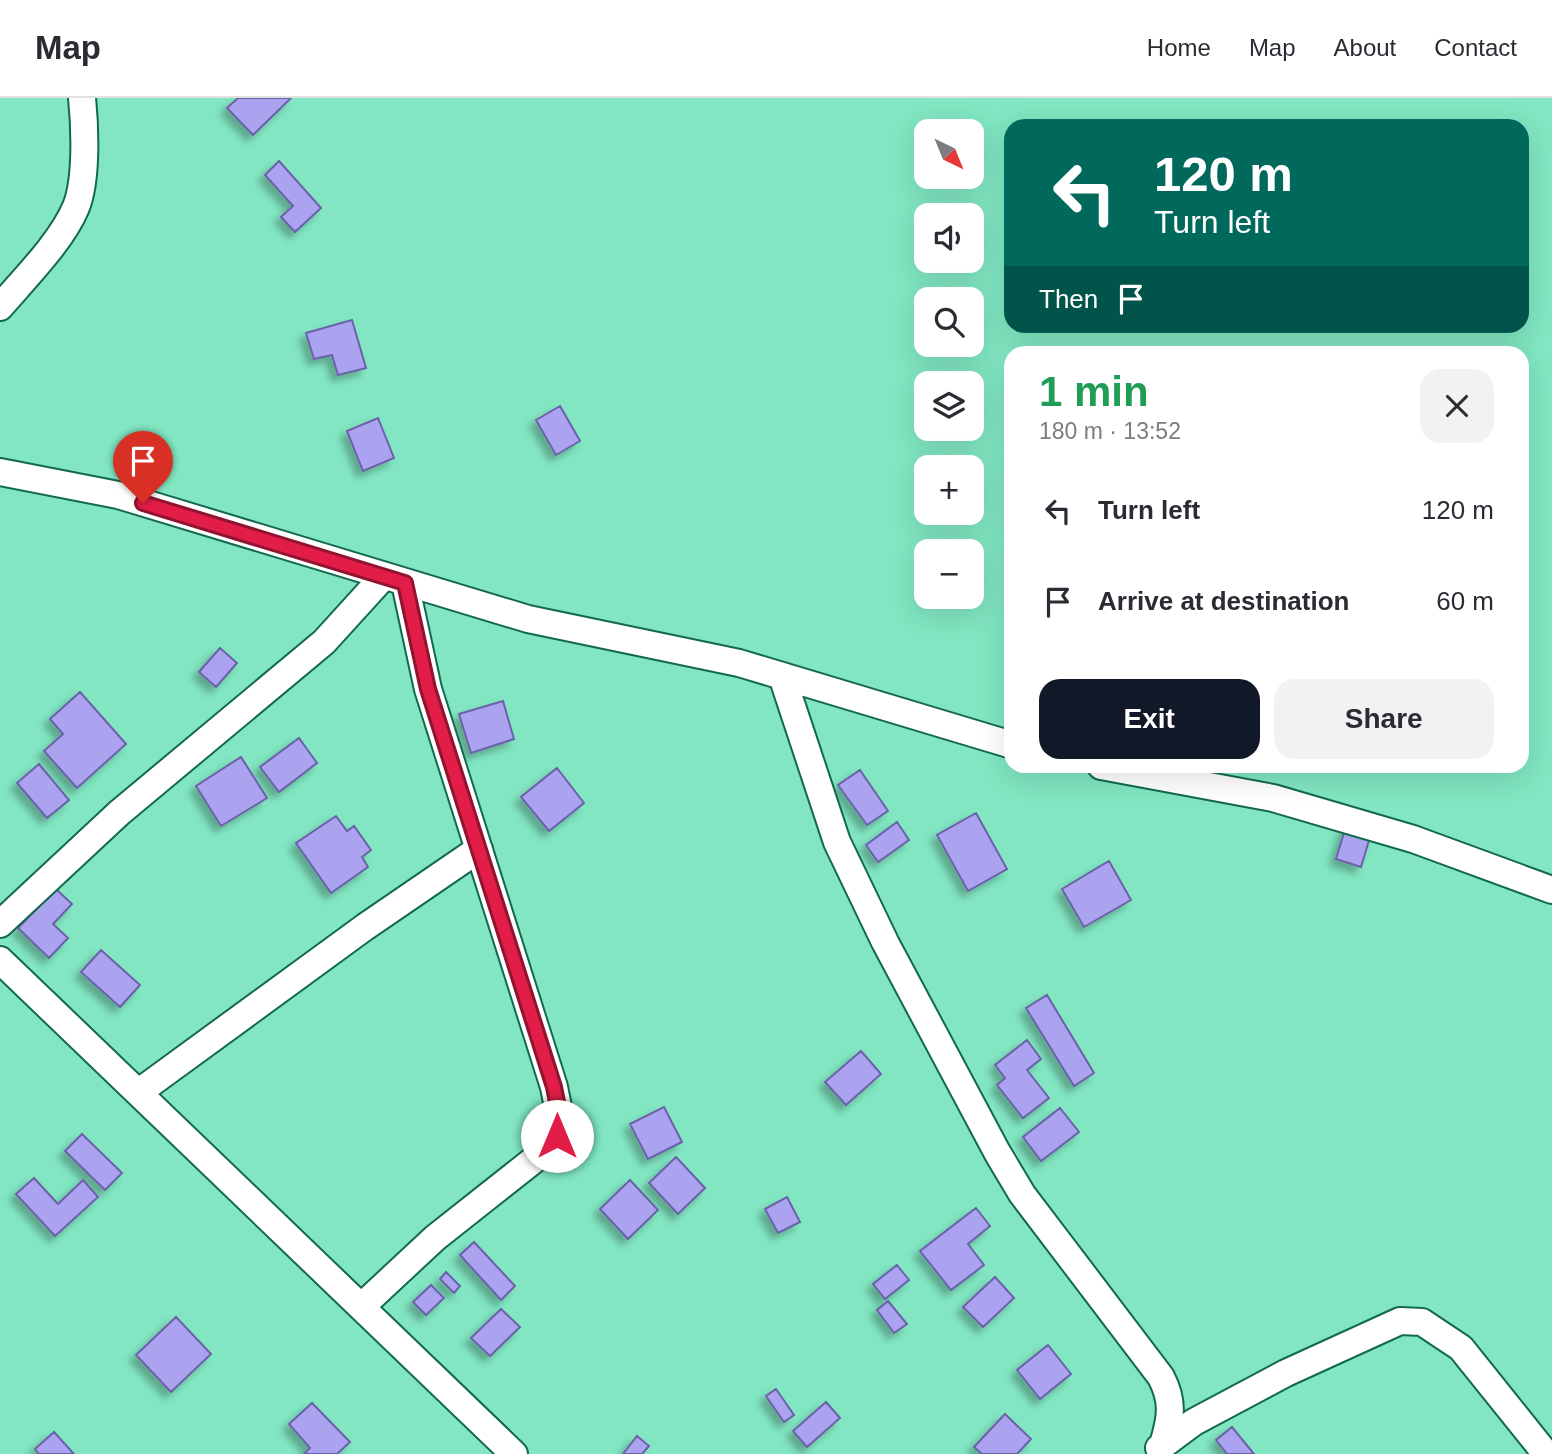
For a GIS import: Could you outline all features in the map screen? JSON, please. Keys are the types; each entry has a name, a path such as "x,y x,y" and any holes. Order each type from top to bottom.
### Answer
{"street":[{"path":"0,307 52,244 77,206 86,136 82,98"},
{"path":"0,472 118,495 528,619 714,657 1004,743"},
{"path":"360,1307 435,1238 540,1155 557,1136 561,1122 554,1087 394,579"},
{"path":"0,924 119,813 324,642 394,579"},
{"path":"782,676 837,842 885,942 997,1152 1021,1194 1161,1377 1171,1396 1171,1417 1157,1449"},
{"path":"1139,773 1273,798 1413,839 1552,890"},
{"path":"139,1092 365,927 479,849"},
{"path":"0,960 514,1454"},
{"path":"1157,1449 1195,1422 1286,1373 1400,1321 1422,1322 1461,1348 1546,1454"}],"building":[{"path":"238,98 291,98 253,135 227,108"},
{"path":"279,161 321,208 295,232 281,217 293,206 265,175"},
{"path":"352,320 366,368 338,375 332,355 314,359 306,333"},
{"path":"560,406 580,441 556,455 536,420"},
{"path":"378,418 394,458 363,471 347,431"},
{"path":"220,648 237,663 216,687 199,672"},
{"path":"80,692 126,744 77,788 44,751 63,734 50,719"},
{"path":"503,701 514,739 471,753 459,714"},
{"path":"299,738 317,763 279,792 260,767"},
{"path":"241,757 267,798 221,826 196,786"},
{"path":"39,764 69,800 47,818 17,783"},
{"path":"557,768 584,803 549,831 521,797"},
{"path":"860,770 888,811 867,825 838,785"},
{"path":"976,813 1007,869 968,891 937,835"},
{"path":"336,816 347,831 354,826 371,850 362,857 368,867 331,893 296,843"},
{"path":"897,822 909,840 878,862 866,845"},
{"path":"1346,826 1371,834 1361,867 1336,859"},
{"path":"1109,861 1131,900 1084,927 1062,889"},
{"path":"56,889 72,904 53,924 68,938 49,958 18,928"},
{"path":"101,950 140,985 120,1007 81,972"},
{"path":"1047,995 1094,1073 1074,1086 1026,1008"},
{"path":"1027,1040 1041,1059 1027,1070 1049,1098 1023,1118 997,1085 1005,1078 995,1065"},
{"path":"861,1051 881,1074 846,1105 825,1082"},
{"path":"664,1107 682,1142 648,1159 630,1124"},
{"path":"1060,1108 1079,1132 1041,1161 1023,1137"},
{"path":"82,1134 122,1173 105,1190 65,1151"},
{"path":"676,1157 705,1188 678,1214 649,1183"},
{"path":"34,1178 58,1204 83,1180 98,1197 55,1236 16,1194"},
{"path":"630,1180 658,1210 628,1239 600,1209"},
{"path":"787,1197 800,1222 778,1233 765,1209"},
{"path":"976,1208 990,1226 968,1244 984,1265 951,1290 920,1251"},
{"path":"474,1242 515,1286 501,1300 460,1255"},
{"path":"897,1265 909,1280 885,1299 873,1284"},
{"path":"446,1272 460,1286 454,1293 440,1279"},
{"path":"995,1277 1014,1298 983,1327 963,1307"},
{"path":"431,1285 444,1298 426,1315 413,1302"},
{"path":"888,1301 907,1324 894,1333 877,1310"},
{"path":"501,1309 520,1327 490,1356 471,1338"},
{"path":"176,1317 211,1354 171,1392 136,1355"},
{"path":"1048,1345 1071,1374 1040,1399 1017,1370"},
{"path":"776,1389 794,1415 784,1422 766,1396"},
{"path":"826,1402 840,1418 807,1447 793,1431"},
{"path":"312,1403 350,1442 337,1454 304,1454 310,1448 289,1424"},
{"path":"1005,1414 1031,1439 1017,1454 982,1454 974,1447"},
{"path":"1232,1427 1254,1454 1227,1454 1216,1440"},
{"path":"54,1432 74,1454 39,1454 35,1449"},
{"path":"637,1436 649,1446 642,1454 623,1454"}],"route":[{"path":"143,503 405,583 428,689 554,1087 561,1122 557,1136"}]}
